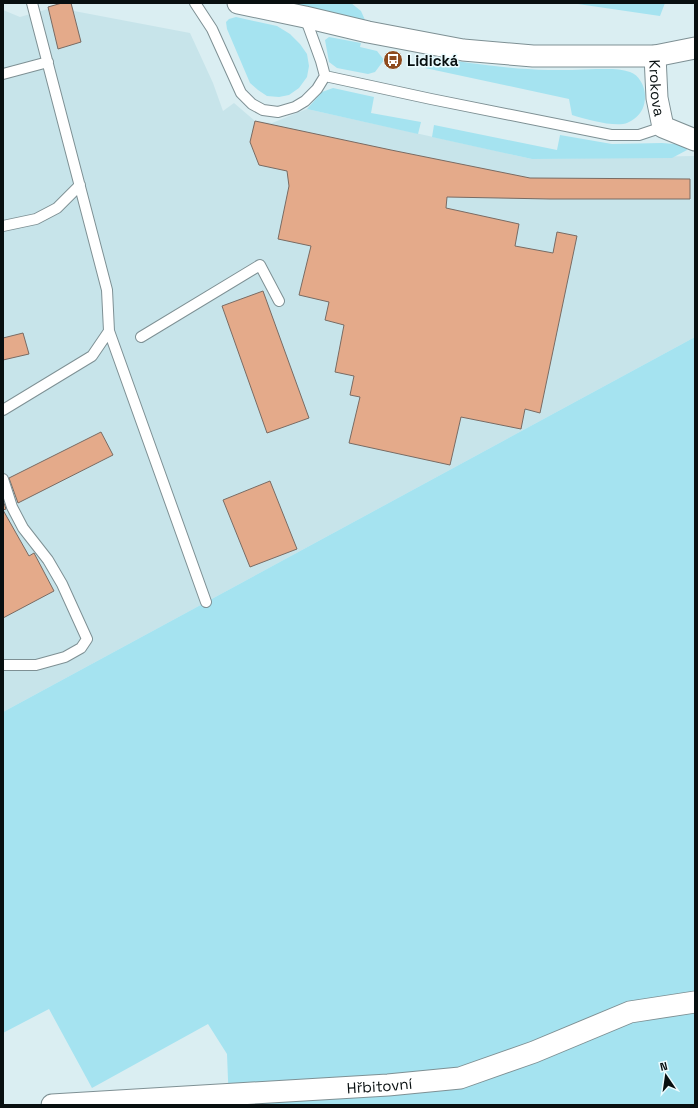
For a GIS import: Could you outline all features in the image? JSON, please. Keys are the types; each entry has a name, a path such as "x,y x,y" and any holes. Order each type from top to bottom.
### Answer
{"street":[{"path":"238,3 368,32 463,50 533,56 654,56"},
{"name":"Krokova","path":"694,141 663,127 657,98 654,56 695,48"},
{"name":"Hřbitovní","path":"52,1105 388,1085 460,1078 534,1052 630,1012 695,1002"}],"lane":[{"path":"32,3 107,290 109,331 206,602"},
{"path":"195,3 212,29 241,93 252,104 263,110 278,112 295,107 305,101 317,89 324,76 321,61 305,17"},
{"path":"3,74 48,62"},
{"path":"324,76 611,135 639,135 663,127"},
{"path":"3,226 36,219 56,208 80,185"},
{"path":"141,337 260,264 279,301"},
{"path":"3,410 92,356 109,331"},
{"path":"3,479 12,507 23,528 48,560 62,584 87,639 81,648 65,656 36,665 3,665"}],"shaded area":[{"path":"62,3 71,3 74,11 190,33 213,83 223,111 234,103 255,121 272,123 307,109 532,159 695,156 695,337 3,712 3,10 20,17 48,9 48,7"},
{"path":"297,3 351,3 361,11 365,20 296,7"},
{"path":"571,3 665,3 660,16"},
{"path":"236,17 277,26 290,34 300,44 307,54 309,66 307,77 299,88 289,95 279,97 267,96 250,83 227,29 226,22 229,19"},
{"path":"329,37 361,43 360,47 377,51 384,60 375,72 368,74 337,68 329,62 325,40"},
{"path":"430,57 518,68 548,70 617,69 633,73 641,81 645,92 644,103 639,114 627,123 611,124 598,122 572,115 569,99 425,68"},
{"path":"333,88 374,97 371,113 421,122 418,134 307,109 322,92"},
{"path":"434,125 557,150 560,135 612,144 662,143 686,145 687,150 672,158 532,159 432,137"},
{"path":"695,337 695,1105 229,1105 227,1054 208,1024 92,1088 49,1009 3,1033 3,712"}],"building":[{"path":"62,3 71,3 81,42 58,49 48,7"},
{"path":"255,121 530,178 690,179 690,199 447,197 446,208 519,224 515,246 553,253 557,232 577,236 540,413 525,409 521,429 461,417 450,465 349,443 360,397 350,395 354,376 335,372 344,325 325,320 329,302 299,295 311,246 278,239 289,186 287,171 259,165 250,142"},
{"path":"263,291 309,418 267,433 222,306"},
{"path":"23,333 29,354 3,360 3,338"},
{"path":"101,432 113,455 18,503 9,478"},
{"path":"270,481 297,549 250,567 223,500"},
{"path":"3,500 6,509 3,510"},
{"path":"3,510 29,556 34,553 54,591 3,618"}],"place":[{"name":"Lidická","path":"393,60"}]}
